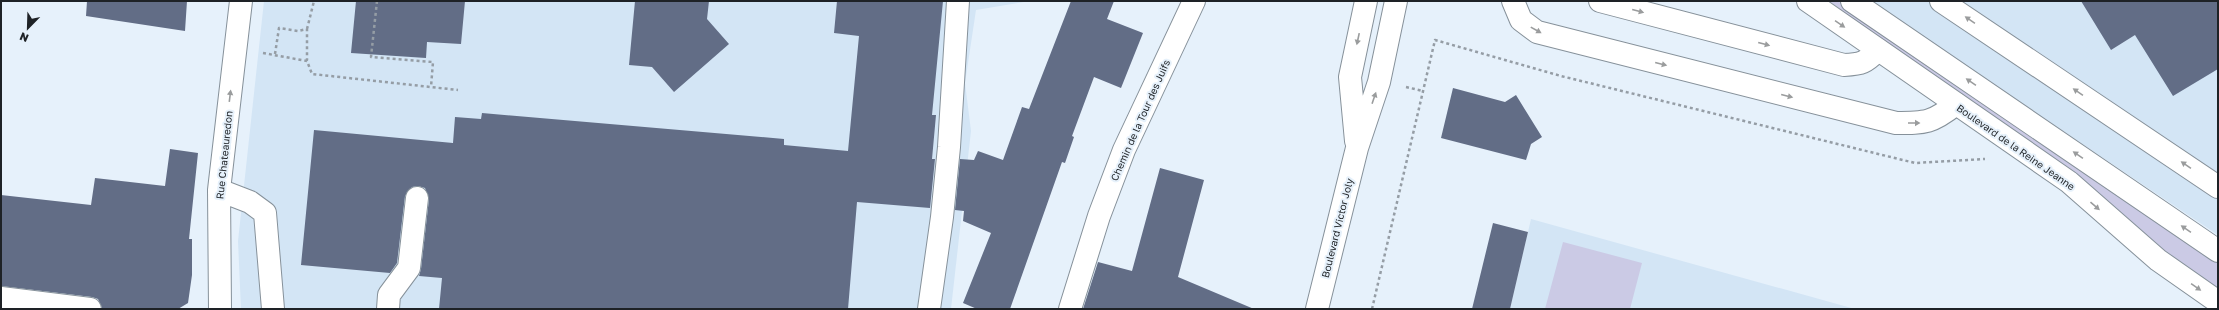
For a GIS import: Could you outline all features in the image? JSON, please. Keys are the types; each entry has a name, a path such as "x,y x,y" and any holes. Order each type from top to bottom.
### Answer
{"main road":[{"name":"Rue Chateauredon","path":"220,309 219,190 241,1"},
{"path":"929,309 948,154 958,1"},
{"name":"Chemin de la Tour des Juifs","path":"1070,309 1099,216 1124,150 1194,1"},
{"name":"Boulevard Victor Joly","path":"1356,148 1350,77 1366,1"},
{"name":"Boulevard Victor Joly","path":"1317,309 1356,148 1379,82 1396,1"},
{"path":"1513,1 1521,20 1537,32 1896,123 1922,123 1938,118 1956,104"},
{"path":"1600,1 1844,65 1867,62 1878,50"},
{"name":"Boulevard de la Reine Jeanne","path":"1808,1 2069,182 2158,260 2218,302"},
{"path":"1852,1 2218,251"},
{"path":"1941,1 2218,187"},
{"path":"219,190 250,202 265,213 273,309"},
{"path":"388,309 389,295 409,268 418,198"},
{"path":"1,298 90,309"}],"path":[{"path":"314,1 307,29 307,61 312,74 458,90"},
{"path":"377,1 371,57 433,62 431,87"},
{"path":"275,54 279,28 298,31 307,29"},
{"path":"1372,309 1434,40 1561,76 1915,163 1986,159"},
{"path":"235,52 275,54 307,61"}],"shaded area":[{"path":"264,1 1030,1 976,10 965,83 971,131 951,309 241,309 238,241"},
{"path":"1829,1 1838,1 2218,260 2218,291"},
{"path":"1873,1 2218,1 2218,235 1902,23"},
{"path":"1531,219 1855,309 1510,309"},
{"path":"1563,242 1642,263 1630,309 1545,309"}],"building":[{"path":"87,1 187,1 185,31 86,16"},
{"path":"356,1 465,1 461,44 427,42 426,58 351,53"},
{"path":"635,1 709,1 707,19 729,44 674,92 652,67 629,65"},
{"path":"837,1 943,1 932,115 936,115 932,159 935,159 930,208 857,202 848,309 439,309 442,278 419,276 429,199 425,188 418,186 412,187 405,196 397,263 390,273 301,265 314,130 453,143 455,117 481,119 482,113 784,139 784,145 848,151 859,36 834,33"},
{"path":"1071,1 1114,1 1107,19 1143,33 1121,88 1094,77 1072,136 1074,137 1065,163 1062,162 1010,309 977,309 963,303 991,233 963,221 964,211 955,210 960,159 974,160 978,151 1003,160 1022,107 1029,109"},
{"path":"2081,1 2218,1 2218,69 2173,96 2135,35 2111,50"},
{"path":"1453,88 1505,102 1516,95 1542,137 1531,144 1526,160 1441,138"},
{"path":"170,149 198,153 189,239 192,239 192,275 188,303 178,309 108,309 102,308 98,299 92,297 1,286 1,195 91,205 95,178 165,186"},
{"path":"1160,168 1204,180 1178,277 1254,309 1083,309 1098,262 1132,271"},
{"path":"1493,223 1528,232 1510,309 1472,309"}]}
